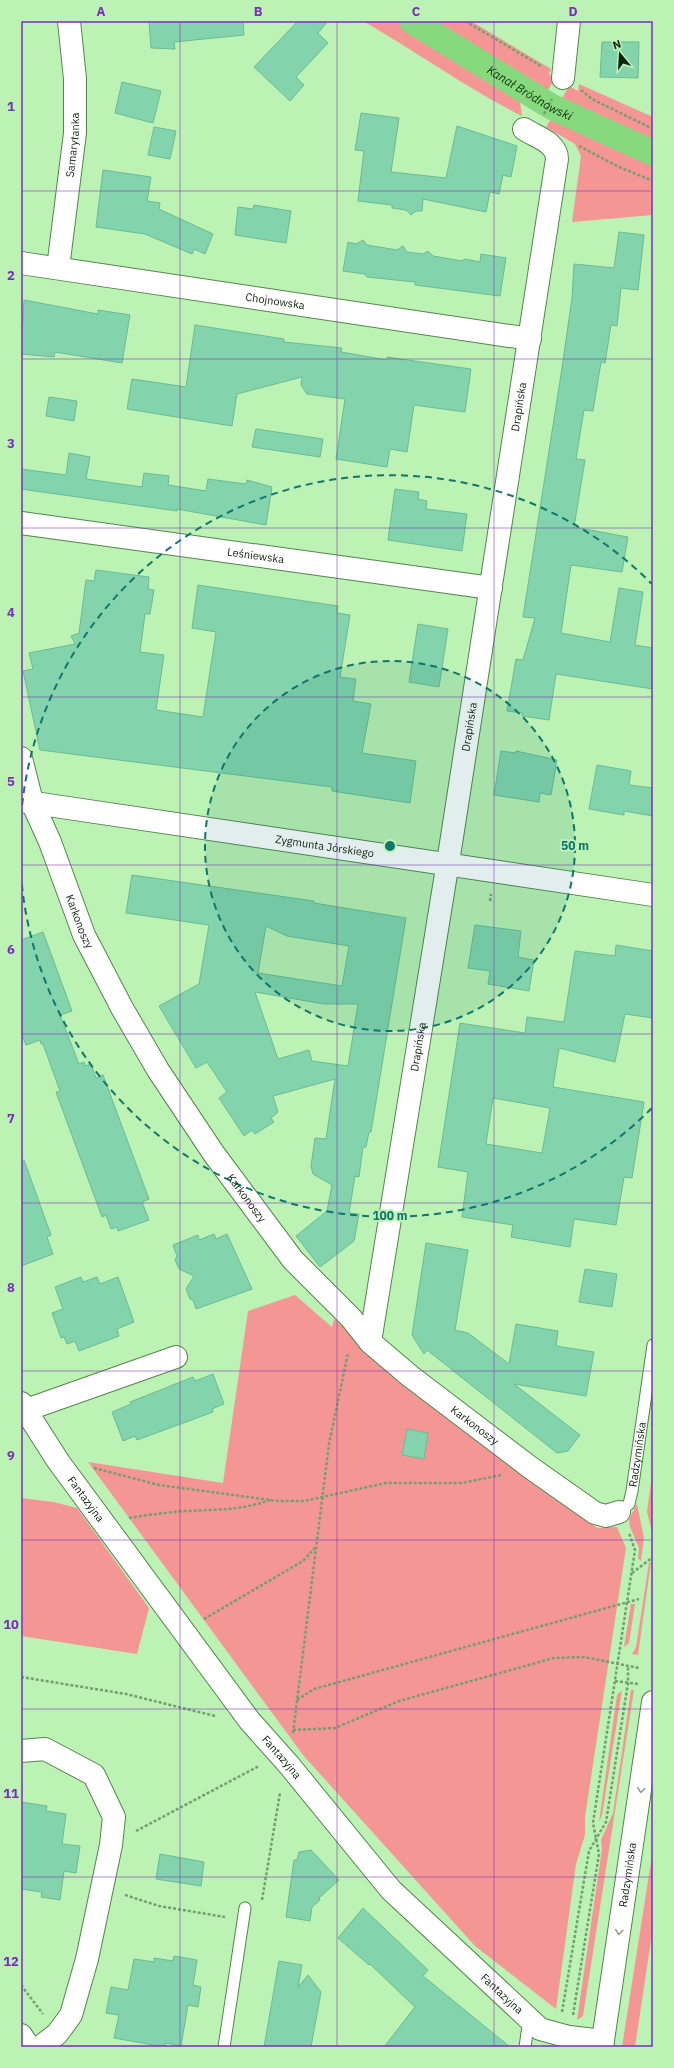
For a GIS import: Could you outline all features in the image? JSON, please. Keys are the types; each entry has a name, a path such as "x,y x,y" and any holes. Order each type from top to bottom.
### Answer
{"street":[{"name":"Samarytanka","path":"58,268 76,133 75,79 70,21"},
{"path":"554,81 569,21"},
{"name":"Drapińska","path":"370,1342 491,588 530,339 557,153 553,145 524,129"},
{"name":"Chojnowska","path":"21,263 530,339"},
{"name":"Leśniewska","path":"21,523 491,588"},
{"name":"Karkonoszy","path":"21,758 26,801 50,842 84,935 122,1008 158,1070 214,1154 293,1260 351,1318 370,1342 410,1376 531,1468 595,1512 606,1516 619,1512"},
{"name":"Zygmunta Jórskiego","path":"26,801 653,896"},
{"path":"23,1406 176,1357"},
{"name":"Fantazyjna","path":"23,1406 58,1461 249,1720 289,1766 391,1890 540,2029 564,2036 603,2044"},
{"name":"Radzymińska","path":"603,2044 651,1753 653,1702"},
{"path":"21,1751 46,1749 94,1775 114,1817 111,1845 87,1959 71,2015 57,2034 40,2047"},
{"path":"21,2035 29,2047"}],"lane":[{"name":"Radzymińska","path":"619,1512 629,1504 632,1491 653,1345"},
{"path":"224,2047 246,1908"},
{"path":"525,2047 529,2019"}],"path":[{"path":"465,21 554,81 543,116"},
{"path":"586,94 653,128"},
{"path":"576,145 619,167 653,181"},
{"path":"289,1766 329,1444 349,1348"},
{"path":"58,1461 118,1473 159,1485 270,1500 304,1501 323,1495 386,1483 462,1483 531,1468"},
{"path":"126,1518 187,1511 234,1510 250,1507 270,1500"},
{"path":"564,2036 599,1854 593,1823 635,1550 619,1512"},
{"path":"200,1621 303,1561 316,1547"},
{"path":"632,1573 653,1557"},
{"path":"297,1700 314,1689 639,1599"},
{"path":"293,1730 335,1728 399,1702 554,1658 584,1657 628,1667 640,1668"},
{"path":"564,2036 589,1851 606,1822 628,1683 628,1667"},
{"path":"21,1677 126,1694 218,1717"},
{"path":"615,1681 637,1684"},
{"path":"111,1845 264,1763"},
{"path":"102,1887 159,1906 243,1920"}],"shaded area":[{"path":"363,21 397,21 519,96 522,116 481,94"},
{"path":"427,21 471,21 551,69 549,74 555,78 546,94"},
{"path":"579,84 653,117 653,146 561,100 569,86 578,91"},
{"path":"554,114 635,158 653,165 653,215 572,222 581,156 575,144 546,127"},
{"path":"295,1295 332,1327 334,1319 597,1528 617,1527 626,1548 585,1817 585,1835 576,1864 556,2009 475,1946 303,1755 88,1462 223,1483 248,1311"},
{"path":"653,1468 653,1536 647,1512"},
{"path":"21,1498 54,1502 77,1508 149,1608 137,1654 21,1636"},
{"path":"637,1504 644,1538 641,1561 638,1558 639,1548 630,1527 629,1519"},
{"path":"653,1536 653,1548 651,1548"},
{"path":"651,1562 638,1655 632,1654 636,1647 649,1563"},
{"path":"631,1604 635,1604 629,1643 624,1647"},
{"path":"622,1690 602,1815 599,1822 617,1695"},
{"path":"631,1690 634,1690 583,2016 577,2020 602,1849 601,1840 613,1813"},
{"path":"653,1849 653,1927 635,2047 622,2047"}],"building":[{"path":"149,21 243,21 244,35 174,42 175,49 151,48"},
{"path":"298,21 328,21 318,33 328,43 296,77 304,85 290,101 254,67"},
{"path":"602,42 639,42 638,78 600,77"},
{"path":"122,82 161,91 153,123 115,113"},
{"path":"361,113 399,118 391,172 446,178 457,126 517,146 511,177 503,175 499,194 490,192 486,212 423,199 422,211 416,211 411,215 406,210 392,208 392,205 358,201 364,151 355,150"},
{"path":"154,127 176,131 170,159 148,155"},
{"path":"103,170 151,177 147,201 160,203 159,209 213,234 205,254 194,249 192,254 145,234 96,227"},
{"path":"254,205 291,211 286,243 235,235 238,207 253,209"},
{"path":"619,232 644,235 638,290 621,288 617,326 611,325 605,363 601,362 593,411 584,410 576,459 585,460 574,527 628,537 622,572 571,565 561,633 610,642 619,588 643,592 635,645 653,648 653,689 556,674 549,720 522,716 522,713 507,711 516,659 523,660 535,618 523,617 562,368 572,298 574,264 614,268"},
{"path":"363,240 367,245 397,250 403,246 407,252 423,254 428,251 433,256 462,261 465,259 480,262 481,254 506,258 500,296 415,285 415,282 367,277 365,274 343,271 348,242 356,244"},
{"path":"24,300 98,314 98,310 130,315 122,363 55,352 54,357 21,354"},
{"path":"195,325 284,339 284,342 342,348 341,352 387,360 387,357 471,369 465,412 414,405 407,452 390,449 387,467 336,459 345,399 307,394 301,385 302,377 237,394 232,426 127,409 132,379 186,387"},
{"path":"49,397 77,401 74,421 46,416"},
{"path":"256,429 323,439 320,457 252,447"},
{"path":"69,453 90,457 86,479 142,487 144,473 169,476 168,485 206,491 208,479 246,484 247,480 272,487 266,525 177,509 177,511 21,489 21,469 66,475"},
{"path":"395,489 419,492 418,499 427,501 426,509 467,514 462,551 388,540"},
{"path":"96,570 149,577 148,589 154,590 150,614 145,614 140,652 164,655 156,710 203,717 216,632 192,628 198,585 338,606 337,613 350,615 340,677 356,679 353,701 371,704 362,753 416,761 410,803 332,791 332,787 40,750 23,671 33,669 29,653 75,644 71,636 79,633 86,580 94,581"},
{"path":"418,624 448,629 439,687 409,682"},
{"path":"501,751 516,753 516,751 557,760 551,795 540,793 539,802 494,795"},
{"path":"597,765 631,771 629,785 653,788 653,816 624,811 624,815 589,809"},
{"path":"132,875 314,901 314,903 406,918 371,1132 369,1132 366,1147 363,1147 359,1177 355,1176 349,1213 359,1214 354,1241 320,1267 296,1236 327,1211 332,1185 313,1174 311,1166 315,1138 326,1139 335,1079 273,1096 278,1112 271,1118 274,1122 255,1134 252,1130 244,1136 219,1098 227,1092 207,1062 196,1068 159,1006 199,984 209,925 126,913","holes":["266,926 287,936 349,946 342,986 258,973","255,992 324,1004 358,1004 348,1066 312,1061 309,1050 278,1059"]},
{"path":"475,925 521,931 518,957 534,960 529,991 488,984 490,971 468,968"},
{"path":"43,932 72,1011 60,1015 79,1064 84,1062 85,1066 91,1064 96,1078 103,1075 149,1199 142,1202 149,1220 118,1231 117,1227 111,1229 106,1215 102,1217 56,1092 60,1091 43,1044 41,1044 40,1040 26,1045 21,1032 21,940"},
{"path":"616,945 653,951 653,1018 625,1014 615,1062 559,1048 553,1087 644,1102 632,1178 624,1177 616,1225 574,1219 570,1247 511,1237 513,1225 462,1217 468,1172 438,1167 460,1023 525,1033 527,1017 564,1022 575,951 615,956","holes":["493,1098 550,1108 542,1153 486,1144"]},
{"path":"24,1160 51,1235 47,1237 53,1254 21,1266 21,1161"},
{"path":"214,1234 216,1239 227,1234 252,1289 196,1309 193,1300 190,1299 186,1289 194,1276 179,1269 175,1260 177,1256 173,1245 198,1235 199,1240"},
{"path":"426,1243 468,1250 455,1330 468,1333 509,1364 516,1324 558,1331 556,1346 594,1352 586,1396 514,1384 580,1435 568,1451 557,1453 427,1350 424,1354 412,1335"},
{"path":"585,1269 617,1274 612,1307 579,1302"},
{"path":"81,1277 83,1282 97,1277 100,1284 118,1277 134,1322 117,1329 119,1336 79,1351 75,1341 67,1344 64,1337 61,1338 52,1313 63,1309 55,1287"},
{"path":"213,1374 224,1404 212,1409 213,1412 137,1440 135,1436 123,1441 112,1412 131,1404 130,1402 193,1377 195,1381"},
{"path":"407,1429 428,1433 424,1459 402,1455"},
{"path":"21,1802 47,1806 46,1811 66,1814 62,1844 80,1846 76,1873 64,1871 60,1900 41,1897 42,1892 21,1889"},
{"path":"311,1850 339,1880 319,1898 320,1900 312,1907 310,1921 286,1917 294,1860 297,1860 299,1852"},
{"path":"160,1854 204,1862 201,1886 156,1879"},
{"path":"363,1908 428,1970 423,1976 510,2047 384,2047 415,2007 370,1964 369,1965 338,1938"},
{"path":"174,1956 197,1960 193,1985 201,1987 198,2007 188,2005 181,2046 166,2043 164,2047 114,2038 119,2015 106,2013 111,1987 128,1990 134,1959 154,1962 154,1958 173,1961"},
{"path":"279,1961 302,1965 298,1987 308,1975 321,1992 311,2047 264,2047"}],"waterway":[{"name":"Kanał Bródnowski","path":"412,21 552,107 653,153"}]}
